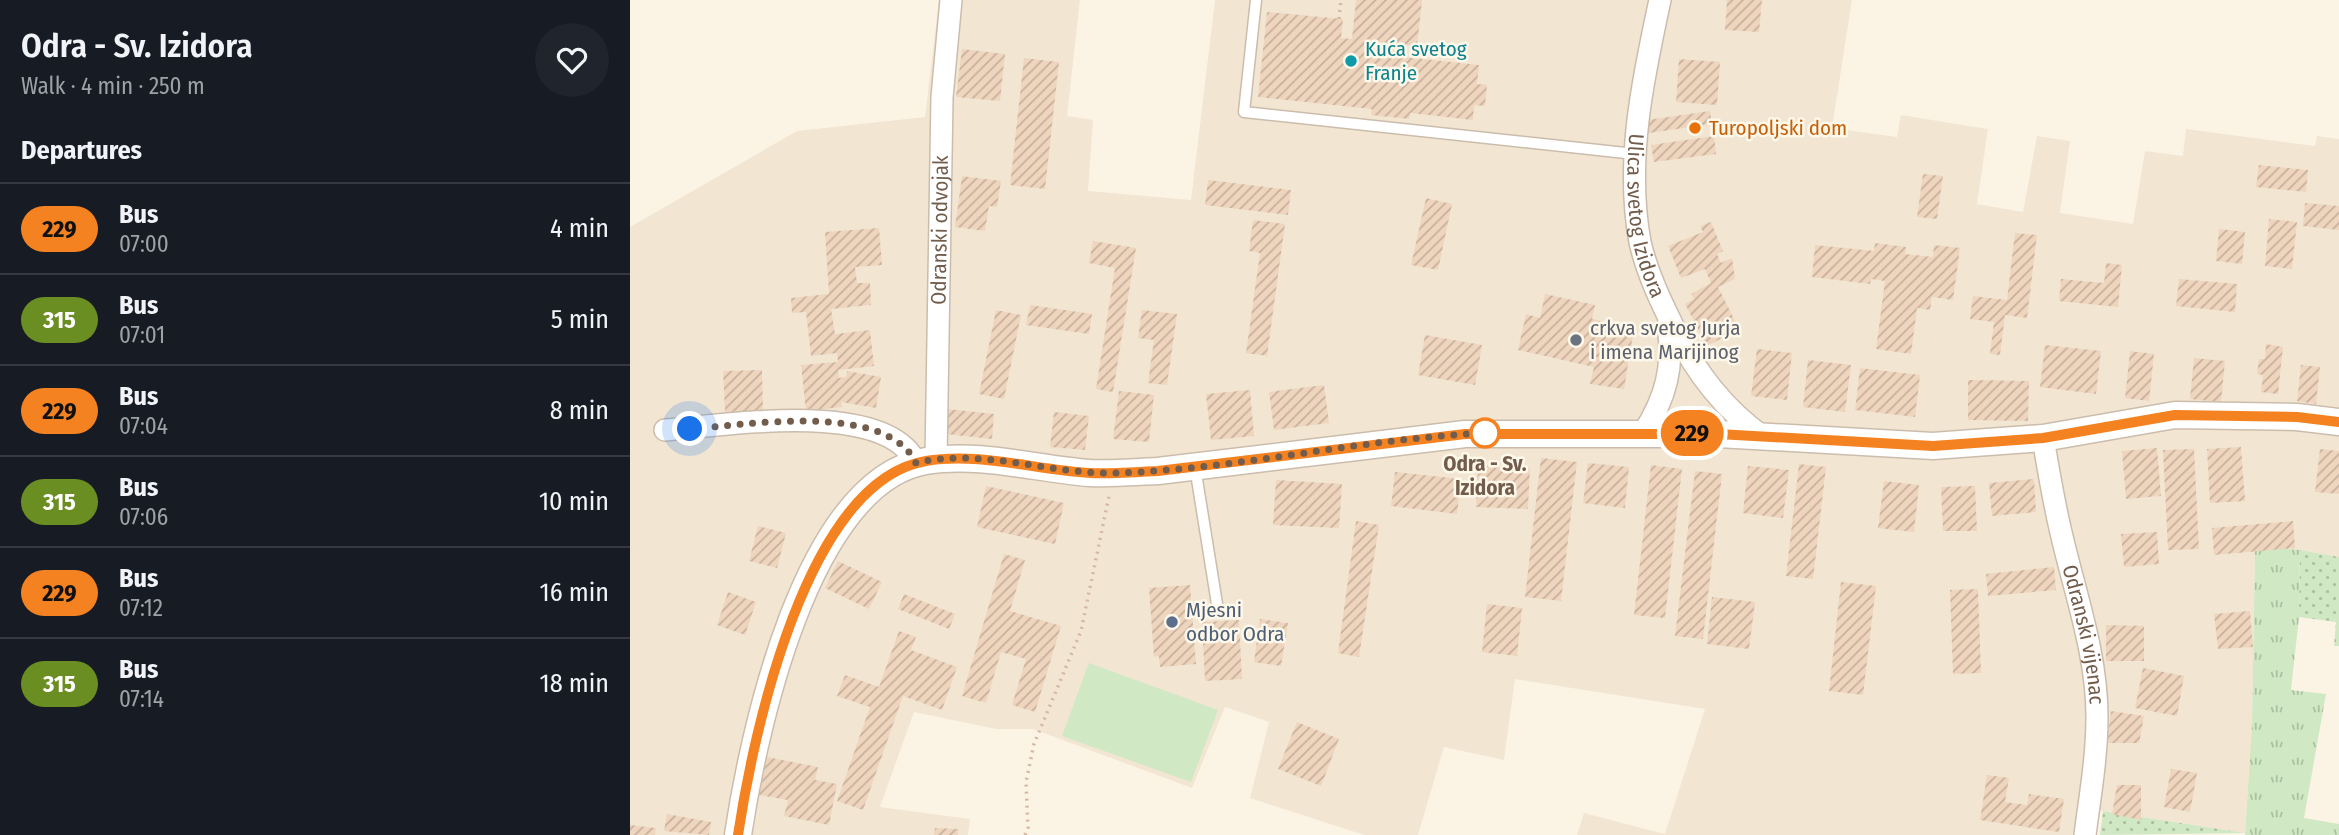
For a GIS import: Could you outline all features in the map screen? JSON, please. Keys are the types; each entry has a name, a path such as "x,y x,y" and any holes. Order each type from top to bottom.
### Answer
{"street":[{"name":"Odranski odvojak","path":"926,461 942,97 951,0"},
{"name":"Ulica svetog Izidora","path":"1660,0 1635,154 1634,186 1641,243 1648,272 1682,344 1721,403 1762,436"},
{"path":"1644,432 1663,400 1669,377 1671,346 1666,313"},
{"path":"738,835 768,684 782,641 803,592 853,509 879,483 926,461 1114,473 1195,467 1465,434 1644,432 1762,436 1907,446 1969,445 2043,438 2175,415 2297,417 2339,422"},
{"path":"665,430 790,421 841,423 866,427 891,438 926,461"},
{"name":"Odranski vijenac","path":"2043,438 2060,528 2085,618 2093,675 2097,716 2085,835"}],"lane":[{"path":"1256,0 1244,112 1635,154"},
{"path":"1195,467 1218,610"}],"path":[{"path":"1339,19 1341,0"},
{"path":"1026,835 1026,782 1034,744 1081,631 1114,473"}],"shaded area":[{"path":"939,0 1080,0 1067,116 1093,120 1088,191 1191,200 1215,0 1852,0 1832,128 1897,137 1901,115 1988,129 1977,204 2023,212 2037,136 2070,141 2060,213 2133,224 2145,151 2183,156 2186,129 2315,146 2317,136 2339,139 2339,557 2300,550 2255,547 2252,723 2245,833 2078,807 2074,835 1577,835 1584,813 1665,834 1705,709 1515,679 1504,760 1444,747 1418,835 1364,835 1250,798 1269,722 1225,707 1192,788 1033,729 996,729 914,712 880,807 970,819 968,835 630,835 630,227 797,131 925,117"}],"green space":[{"path":"2255,546 2300,550 2299,617 2291,690 2326,694 2304,818 2339,824 2339,835 2245,835 2252,723"},
{"path":"2300,550 2339,557 2339,646 2334,646 2336,622 2299,617"},
{"path":"1089,663 1218,710 1191,782 1062,736"},
{"path":"2103,811 2245,833 2100,835"}],"building":[{"name":"Kuća svetog Franje","path":"1356,0 1422,0 1417,46 1405,45 1404,57 1479,65 1477,84 1487,85 1485,106 1474,105 1473,120 1410,113 1409,119 1371,115 1372,109 1258,97 1267,12 1343,19 1341,38 1352,39"},
{"path":"1727,0 1762,0 1759,32 1725,30"},
{"path":"962,49 1005,54 1000,101 956,97"},
{"path":"1024,58 1059,62 1045,189 1010,185"},
{"path":"1679,59 1720,62 1717,105 1676,102"},
{"path":"1710,111 1712,124 1649,133 1647,120"},
{"path":"1714,136 1716,154 1654,162 1651,145"},
{"path":"2259,165 2308,170 2306,192 2256,187"},
{"path":"1923,174 1943,176 1937,219 1917,217"},
{"path":"962,176 1001,181 997,207 989,206 985,231 955,227"},
{"path":"1208,180 1291,190 1288,215 1205,205"},
{"path":"1426,198 1452,204 1438,270 1411,265"},
{"path":"2305,203 2339,206 2339,230 2303,226"},
{"path":"2269,219 2297,222 2292,269 2265,266"},
{"path":"1253,220 1285,224 1267,356 1246,353 1260,253 1249,251"},
{"path":"1711,222 1723,251 1717,254 1721,263 1732,258 1735,279 1718,287 1739,329 1707,346 1685,304 1694,299 1691,294 1711,283 1705,269 1681,278 1668,246 1703,232 1700,226"},
{"path":"879,228 882,265 855,267 857,283 870,283 871,305 831,309 835,334 870,330 874,366 838,370 839,378 846,377 847,371 881,377 876,408 841,402 842,407 806,411 801,365 838,362 837,353 811,356 806,312 792,313 791,298 829,294 825,232"},
{"path":"2219,229 2245,232 2242,264 2216,261"},
{"path":"2015,233 2037,235 2027,318 2005,315 2000,355 1990,354 1994,322 1970,319 1973,296 2007,300"},
{"path":"1093,241 1136,248 1113,392 1096,389 1115,268 1089,263"},
{"path":"1875,243 1906,247 1905,254 1933,257 1934,245 1960,248 1953,300 1932,297 1930,310 1917,308 1911,354 1876,349 1885,281 1871,279 1870,284 1812,277 1815,245 1874,251"},
{"path":"2106,263 2122,265 2118,307 2059,301 2061,279 2104,283"},
{"path":"2179,279 2237,284 2235,312 2176,306"},
{"name":"crkva svetog Jurja i imena Marijinog","path":"1545,294 1595,305 1592,319 1634,329 1624,389 1590,384 1594,367 1518,350 1526,314 1540,318"},
{"path":"1030,305 1092,314 1089,334 1026,325"},
{"path":"996,310 1021,315 1004,399 979,394"},
{"path":"1142,310 1177,314 1167,385 1148,383 1154,340 1138,338"},
{"path":"1425,335 1482,345 1475,385 1418,375"},
{"path":"2266,344 2283,347 2278,394 2261,392 2263,375 2257,374 2259,359 2265,359"},
{"path":"2045,345 2101,351 2096,394 2040,387"},
{"path":"1757,349 1792,353 1787,400 1751,396"},
{"path":"2130,351 2154,354 2149,401 2125,398"},
{"path":"2194,358 2225,361 2221,402 2190,399"},
{"path":"1808,360 1851,365 1845,412 1803,407"},
{"path":"2301,365 2320,367 2316,404 2297,401"},
{"path":"1860,368 1920,375 1915,417 1855,410"},
{"path":"762,370 763,411 725,412 723,371"},
{"path":"1968,380 2029,381 2028,421 1968,420"},
{"path":"1324,385 1329,423 1274,430 1269,392"},
{"path":"1250,390 1254,436 1211,440 1206,394"},
{"path":"1119,391 1154,395 1149,442 1113,439"},
{"path":"948,409 994,414 992,439 945,434"},
{"path":"1054,412 1089,416 1085,450 1050,447"},
{"path":"2241,447 2245,501 2210,503 2207,449"},
{"path":"2157,448 2161,496 2126,499 2122,451"},
{"path":"2194,449 2199,549 2168,550 2163,450"},
{"path":"2320,449 2339,451 2339,494 2315,492"},
{"path":"1541,458 1577,462 1561,601 1525,597"},
{"path":"1588,463 1629,467 1625,508 1583,503"},
{"path":"1799,464 1826,467 1813,579 1786,576"},
{"path":"1651,465 1682,469 1665,618 1634,615"},
{"path":"1478,466 1530,468 1528,509 1476,507"},
{"path":"1748,466 1789,470 1783,518 1743,513"},
{"path":"1695,471 1722,474 1703,639 1675,636"},
{"path":"1395,472 1461,479 1457,514 1391,506"},
{"path":"2034,479 2036,512 1992,516 1989,483"},
{"path":"1276,480 1342,484 1339,528 1273,525"},
{"path":"1884,481 1919,485 1914,532 1878,528"},
{"path":"986,486 1064,503 1055,544 977,527"},
{"path":"1975,486 1977,531 1943,531 1941,487"},
{"path":"1356,521 1379,525 1359,657 1338,653"},
{"path":"2293,521 2295,548 2214,555 2212,528"},
{"path":"758,526 786,533 777,568 749,561"},
{"path":"2157,532 2159,564 2124,567 2121,534"},
{"path":"1004,554 1025,560 1010,611 1061,626 1035,712 1012,705 1026,659 1001,652 986,703 962,696"},
{"path":"838,561 882,582 869,609 825,588"},
{"path":"2054,567 2056,590 1988,596 1986,574"},
{"path":"1841,582 1876,586 1863,695 1829,691"},
{"name":"Mjesni odbor Odra","path":"1190,585 1196,664 1160,667 1159,656 1154,657 1149,588"},
{"path":"1978,589 1981,673 1953,674 1950,590"},
{"path":"728,592 756,602 745,635 717,625"},
{"path":"904,594 955,614 949,629 898,609"},
{"path":"1712,597 1755,602 1749,649 1707,644"},
{"path":"1487,604 1522,608 1517,656 1482,652"},
{"path":"2250,611 2253,647 2218,649 2214,614"},
{"path":"1260,619 1288,623 1281,666 1254,662"},
{"path":"1239,620 1242,679 1205,681 1202,622"},
{"path":"2106,625 2144,626 2144,661 2106,661"},
{"path":"899,631 916,637 911,650 957,667 942,710 903,696 863,810 837,801 870,707 837,696 845,675 879,687"},
{"path":"2143,668 2184,676 2177,716 2135,708"},
{"path":"2111,711 2144,716 2139,743 2107,743"},
{"path":"1297,722 1339,739 1321,786 1278,769"},
{"path":"767,757 818,767 815,780 837,784 829,825 784,816 788,800 759,795"},
{"path":"2171,769 2197,773 2190,812 2164,807"},
{"path":"1987,775 2009,778 2005,802 2027,805 2029,794 2064,799 2059,832 1980,820"},
{"path":"2117,785 2141,785 2141,820 2112,814"},
{"path":"667,814 711,822 709,835 664,831"},
{"path":"630,825 656,828 655,835 630,835"},
{"path":"935,828 958,829 958,835 934,835"}],"bus line":[{"name":"229","path":"738,835 758,721 782,641 803,592 853,509 879,483 916,463 936,459 980,461 1089,473 1114,473 1158,471 1419,438 1510,432 1718,434 1855,444 1933,446 2043,438 2175,415 2297,417 2339,422"}],"place":[{"name":"Kuća svetog Franje","path":"1351,61"},
{"name":"Turopoljski dom","path":"1695,128"},
{"name":"crkva svetog Jurja i imena Marijinog","path":"1576,340"},
{"name":"Odra - Sv. Izidora","path":"1485,433"},
{"name":"Mjesni odbor Odra","path":"1172,622"}],"route":[{"path":"690,429 790,421 841,423 866,427 891,438 904,446 916,463 936,459 980,461 1089,473 1158,471 1419,438 1488,433 1485,433"}]}
